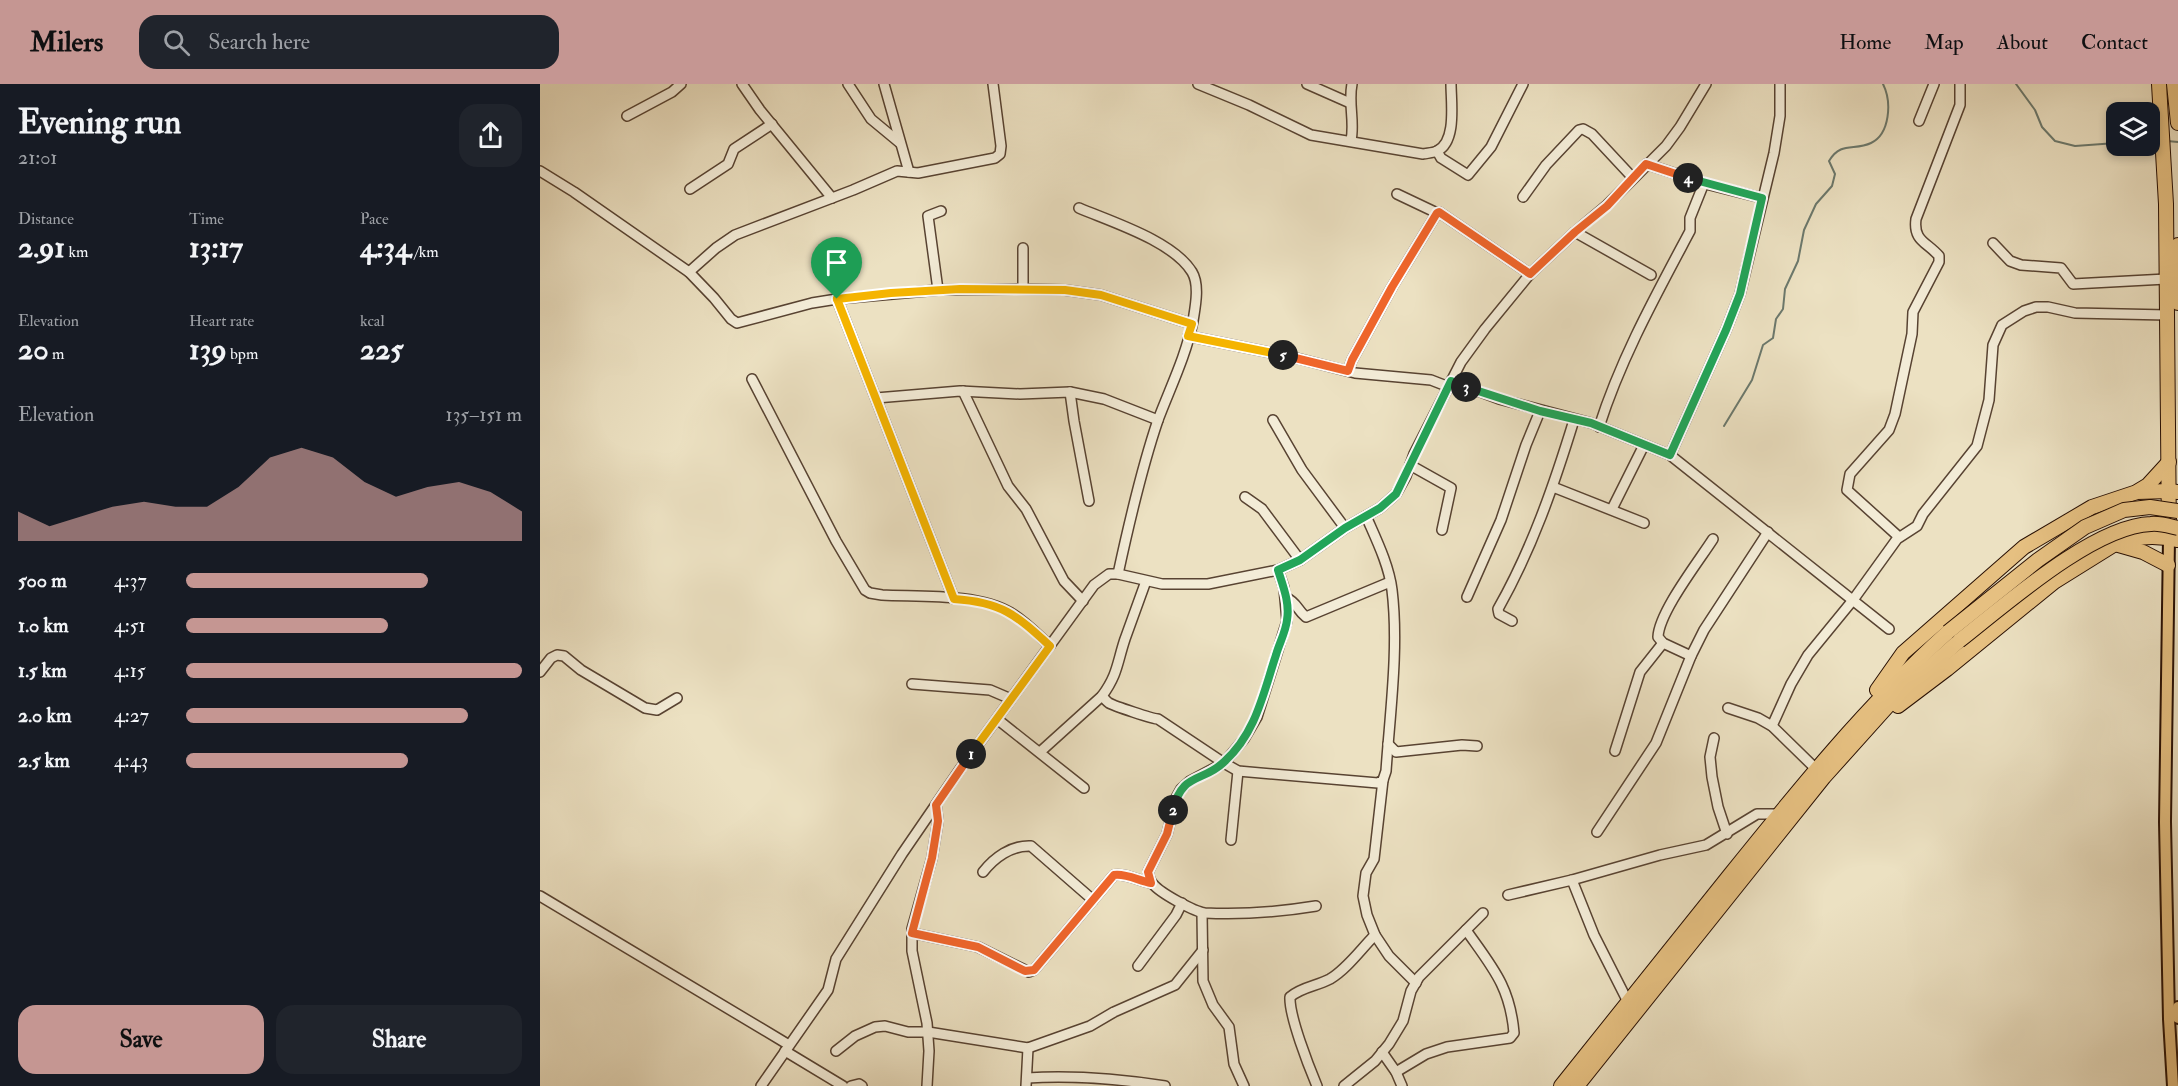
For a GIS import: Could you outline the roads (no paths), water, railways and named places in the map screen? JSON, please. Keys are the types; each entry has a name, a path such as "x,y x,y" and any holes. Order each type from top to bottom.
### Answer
{"highway":[{"path":"2158,84 2161,158 2166,204 2169,462 2174,491 2175,535"},
{"path":"2174,84 2178,123"},
{"path":"2178,245 2178,303"},
{"path":"2137,492 2169,462"},
{"path":"1846,734 1903,653 2024,547 2092,507 2137,492 2174,491"},
{"path":"1577,1086 1824,777 1863,732 1953,637 2038,560 2085,527 2124,510 2150,507 2178,511"},
{"path":"1561,1086 1778,814 1846,734 1904,672 2098,540 2127,528 2151,524 2175,535"},
{"path":"1863,732 1947,669 2054,582 2115,544 2147,536 2175,535"},
{"path":"2115,544 2150,555 2168,565"}],"main road":[{"path":"2173,1086 2169,1019 2165,822 2168,565 2175,535"},
{"path":"2178,1007 2178,1018"}],"street":[{"path":"627,116 672,92 681,84"},
{"path":"742,84 832,198"},
{"path":"848,84 872,119 900,143"},
{"path":"884,84 909,172"},
{"path":"689,272 735,235 897,171 918,173 934,171 996,158 1000,154 1001,146 993,84"},
{"path":"1198,84 1249,105 1311,135 1423,154 1441,152 1468,175 1491,147 1523,84"},
{"path":"1307,84 1350,103"},
{"path":"1351,140 1353,131 1350,103 1352,84"},
{"path":"1441,152 1449,138 1451,128 1451,84"},
{"path":"761,1086 828,990 836,959 848,938 936,805 1094,585 1109,574 1162,584 1208,584 1278,570 1300,560 1345,528 1380,508 1396,494 1461,362 1485,329 1530,274 1607,206 1666,146 1706,84"},
{"path":"1670,455 1740,294 1779,125 1780,84"},
{"path":"1919,121 1934,84"},
{"path":"1899,537 1847,490 1847,483 1857,465 1889,430 1895,414 1912,334 1913,312 1939,262 1939,256 1918,238 1915,227 1916,219 1960,105 1960,84"},
{"path":"690,189 728,164 734,148 772,124"},
{"path":"1523,197 1546,165 1579,130 1583,129 1592,134 1633,178"},
{"path":"1646,164 1704,183 1762,198"},
{"path":"540,171 601,210 689,272 731,320 737,323 812,303 837,299 938,290 1023,289 1065,290 1101,295 1192,324"},
{"path":"1599,427 1611,388 1690,231 1690,218 1704,183"},
{"path":"1397,194 1439,212 1530,274"},
{"path":"1079,208 1153,239 1187,266 1196,282 1192,324 1177,374 1158,420 1118,574"},
{"path":"938,290 928,216 941,211"},
{"path":"1348,371 1392,287 1437,213"},
{"path":"1575,232 1651,275"},
{"path":"1993,243 2010,261 2021,265 2061,268 2073,284 2166,279"},
{"path":"1023,248 1023,289"},
{"path":"837,299 954,599"},
{"path":"1772,726 1791,684 1809,655 1899,537 1917,526 1923,514 1977,446 1989,400 1993,345 2002,325 2036,307 2048,307 2075,313 2167,315"},
{"path":"1188,336 1348,371 1450,384 1599,427 1670,455 1889,629"},
{"path":"752,379 836,541 865,590 882,595 954,599 994,606 1010,612 1050,646"},
{"path":"876,398 963,392 1020,394 1070,392 1104,399 1158,420"},
{"path":"963,392 1008,486 1026,509 1064,581 1083,601"},
{"path":"1070,392 1089,501"},
{"path":"1467,597 1501,520 1540,411"},
{"path":"1273,420 1302,470 1345,528"},
{"path":"1512,621 1499,614 1498,609 1526,556 1553,487 1574,420"},
{"path":"1612,509 1644,445"},
{"path":"1410,465 1451,488 1442,530"},
{"path":"1553,487 1644,523"},
{"path":"1245,496 1262,509 1300,560"},
{"path":"1366,516 1379,545 1390,582 1394,632 1394,675 1386,771 1374,859 1366,873 1363,896 1367,915 1376,935 1389,956 1416,983"},
{"path":"1597,832 1656,743 1691,656 1716,610 1768,532"},
{"path":"1691,656 1663,643 1658,637 1670,606 1713,539"},
{"path":"1151,883 1148,872 1167,834 1180,789 1190,781 1224,763 1244,739 1257,717 1287,621 1286,597 1278,570"},
{"path":"1040,752 1102,696 1118,669 1125,641 1146,581"},
{"path":"1286,597 1294,601 1306,617 1390,582"},
{"path":"1615,751 1640,672 1663,643"},
{"path":"540,672 551,658 557,655 564,656 581,670 645,708 657,710 677,698"},
{"path":"912,684 990,690 1011,699"},
{"path":"1102,696 1107,702 1152,719 1158,719 1238,771 1378,783 1383,780"},
{"path":"1728,708 1758,718 1772,726 1816,769"},
{"path":"997,719 1084,788"},
{"path":"1714,738 1710,748 1712,777 1718,807 1727,834"},
{"path":"1388,744 1396,752 1462,745 1477,746"},
{"path":"1231,840 1238,771"},
{"path":"927,1086 928,1032 925,1006 912,951 912,933 932,858 938,821 936,805"},
{"path":"1508,895 1706,845 1757,814 1778,814"},
{"path":"982,872 990,863 1010,850 1031,846 1093,900"},
{"path":"912,933 978,947 1029,972 1034,970 1114,875 1121,874 1151,883 1171,898 1202,913 1281,912 1316,906"},
{"path":"1572,880 1594,935 1628,1002"},
{"path":"540,896 787,1048 843,1086"},
{"path":"1138,966 1176,915 1182,903"},
{"path":"1202,913 1203,981 1214,1005 1229,1027 1234,1064 1244,1086"},
{"path":"1344,1086 1375,1061 1382,1052 1403,1021 1419,977 1483,913"},
{"path":"1396,1072 1426,1054 1447,1047 1510,1038 1514,1033 1510,1004 1501,982 1466,930"},
{"path":"1317,1086 1292,1012 1290,997 1295,992 1328,981 1340,973 1376,935"},
{"path":"836,1051 855,1036 875,1027 885,1026 908,1032 928,1032 1028,1048 1090,1026 1114,1012 1174,985 1203,950"},
{"path":"1028,1048 1026,1082 1063,1077 1136,1081 1165,1086"},
{"path":"1382,1052 1396,1072 1402,1086"},
{"path":"851,1086 859,1084 862,1086"}],"waterway":[{"path":"1724,426 1752,380 1763,345 1773,338 1776,319 1783,309 1785,289 1798,261 1804,230 1816,204 1832,186 1835,174 1829,161 1838,151 1871,143 1877,139 1886,125 1888,100 1883,84"},
{"path":"2016,84 2035,110 2042,127 2055,141 2075,146 2106,144"},
{"path":"2167,141 2178,142"}]}
